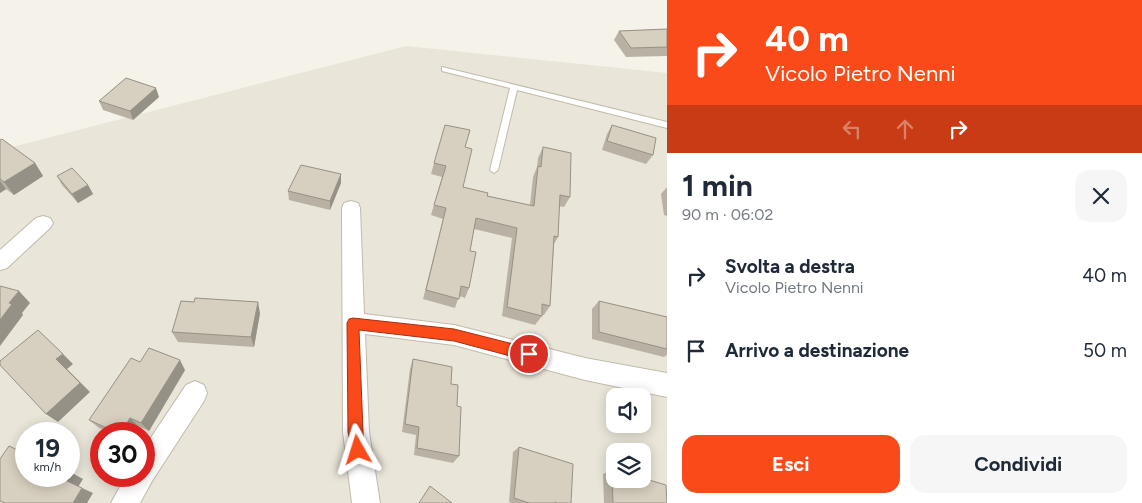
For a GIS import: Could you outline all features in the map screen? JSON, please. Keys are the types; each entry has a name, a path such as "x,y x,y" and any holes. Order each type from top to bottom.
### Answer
{"street":[{"path":"351,208 356,432 366,503"},
{"path":"0,262 43,223"},
{"path":"353,323 454,335 585,369 667,385"},
{"path":"155,454 195,393"},
{"path":"125,503 134,487"}],"lane":[{"path":"445,69 667,125"},
{"path":"494,170 514,86"}],"shaded area":[{"path":"406,46 667,73 667,503 0,503 0,150"}],"building":[{"path":"667,29 667,47 631,48 619,31"},
{"path":"126,78 156,88 130,111 99,101"},
{"path":"445,125 470,130 465,147 472,149 463,187 488,193 487,196 534,206 538,166 541,167 543,147 571,153 570,197 560,195 558,237 554,236 550,306 542,304 542,316 507,307 517,228 476,218 470,251 476,252 469,288 461,286 459,299 426,290 446,208 434,205 446,166 434,163"},
{"path":"612,125 656,138 653,155 607,141"},
{"path":"2,139 35,163 4,182 0,179 0,140"},
{"path":"301,165 341,174 330,201 288,191"},
{"path":"72,168 88,185 72,194 57,176"},
{"path":"0,286 19,291 9,303 12,304 0,320"},
{"path":"195,298 258,302 251,337 172,332 181,301 194,302"},
{"path":"599,301 667,317 667,349 599,332"},
{"path":"38,330 63,354 56,359 80,383 46,414 0,365 0,361"},
{"path":"149,348 180,360 142,422 130,418 128,422 93,422 89,420 131,358 140,362"},
{"path":"413,359 452,367 451,384 458,385 457,406 461,407 459,456 417,448 419,427 405,424"},
{"path":"9,446 15,449 15,487 82,488 73,503 5,503 0,501 0,459"},
{"path":"519,447 573,464 571,503 529,503 514,498"},
{"path":"651,481 666,485 667,503 613,503 613,488 651,488"},
{"path":"430,486 452,503 419,503"}],"route":[{"path":"358,450 353,323 454,335 529,354"}]}
